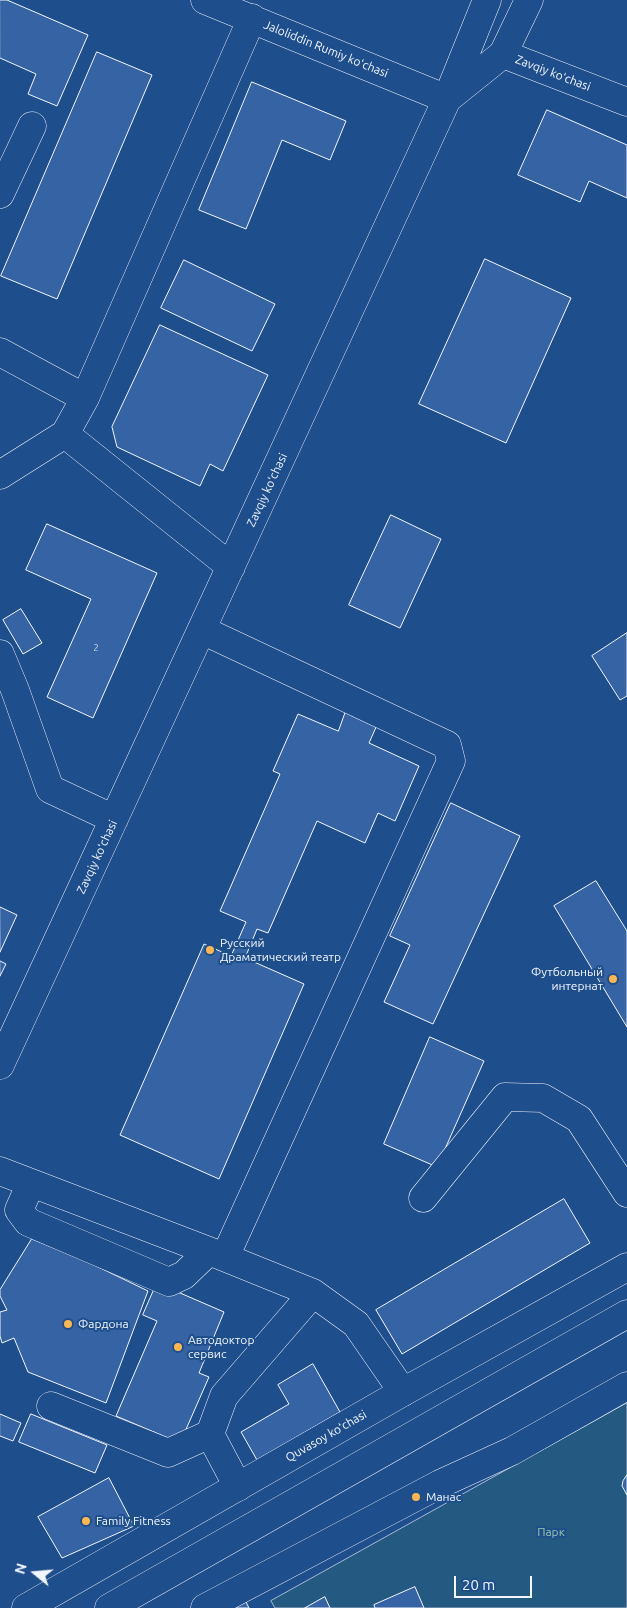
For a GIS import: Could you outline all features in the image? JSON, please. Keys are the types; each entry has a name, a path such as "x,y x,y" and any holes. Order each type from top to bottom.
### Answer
{"street":[{"name":"Jaloliddin Rumiy koʻchasi","path":"205,0 447,99"},
{"path":"447,99 487,0"},
{"path":"503,54 529,0"},
{"path":"0,475 65,434 85,398 252,18"},
{"name":"Zavqiy koʻchasi","path":"0,1066 447,99 503,54 627,102"},
{"path":"0,194 32,126"},
{"path":"0,352 85,398"},
{"path":"65,434 231,567"},
{"path":"31,1183 19,1210 28,1222 169,1282 184,1275 217,1254 451,761 447,745 202,630"},
{"path":"2,663 50,789 114,819"},
{"path":"423,1198 505,1097 543,1098 579,1119 627,1192"},
{"path":"0,1171 313,1293 356,1324 404,1392"},
{"name":"Quvasoy koʻchasi","path":"26,1608 627,1267"},
{"path":"51,1406 168,1453 210,1434 224,1396 313,1293"},
{"path":"109,1608 627,1314"},
{"path":"205,1608 440,1484 512,1451 627,1386"},
{"path":"210,1434 238,1487"}],"green space":[{"name":"Парк","path":"627,1403 627,1608 275,1608 271,1601"}],"building":[{"path":"0,0 7,0 88,35 57,106 28,94 36,74 0,58"},
{"path":"97,52 152,75 57,299 1,276"},
{"path":"252,82 346,121 330,160 282,140 246,229 199,210"},
{"path":"547,110 627,145 627,198 589,181 580,202 518,175"},
{"path":"485,259 571,298 506,443 419,404"},
{"path":"184,260 275,304 252,351 161,308"},
{"path":"160,325 268,375 223,471 210,464 200,486 117,447 112,427"},
{"path":"391,515 441,539 400,628 349,605"},
{"path":"47,524 157,573 93,718 47,697 91,599 26,570"},
{"path":"21,609 42,643 23,654 3,620"},
{"path":"627,633 627,696 620,700 592,656"},
{"name":"Русский Драматический театр","path":"346,711 377,725 369,743 419,766 395,821 378,813 365,843 317,821 268,933 257,929 245,958 304,984 219,1179 120,1135 204,944 231,956 246,922 220,911 280,774 273,771 298,714 338,731"},
{"path":"451,803 520,836 433,1024 384,1002 410,945 390,936"},
{"name":"Футбольный интернат","path":"596,881 627,931 627,1027 554,906"},
{"path":"0,907 17,915 0,952"},
{"path":"0,961 6,964 0,976"},
{"path":"430,1037 484,1061 437,1167 384,1144"},
{"path":"564,1199 590,1243 402,1354 376,1310"},
{"name":"Фардона","path":"32,1239 88,1262 148,1291 106,1403 28,1372 14,1338 2,1343 0,1336 0,1312 7,1310 0,1296 0,1290"},
{"name":"Автодоктор сервис","path":"157,1283 224,1312 199,1373 209,1377 180,1443 116,1416 157,1321 143,1315"},
{"path":"313,1364 340,1412 257,1460 241,1432 289,1404 278,1385"},
{"path":"0,1414 21,1423 13,1441 0,1436"},
{"path":"31,1414 107,1445 95,1473 19,1442"},
{"path":"627,1475 627,1495 622,1486"},
{"name":"Family Fitness","path":"109,1478 134,1526 62,1558 38,1517"},
{"path":"415,1587 424,1608 375,1608 374,1605"},
{"path":"325,1597 330,1608 305,1608"},
{"path":"244,1598 249,1608 227,1608"}],"place":[{"name":"Русский Драматический театр","path":"210,950"},
{"name":"Футбольный интернат","path":"613,979"},
{"name":"Фардона","path":"68,1324"},
{"name":"Автодоктор сервис","path":"178,1347"},
{"name":"Манас","path":"416,1497"},
{"name":"Family Fitness","path":"86,1521"}]}
